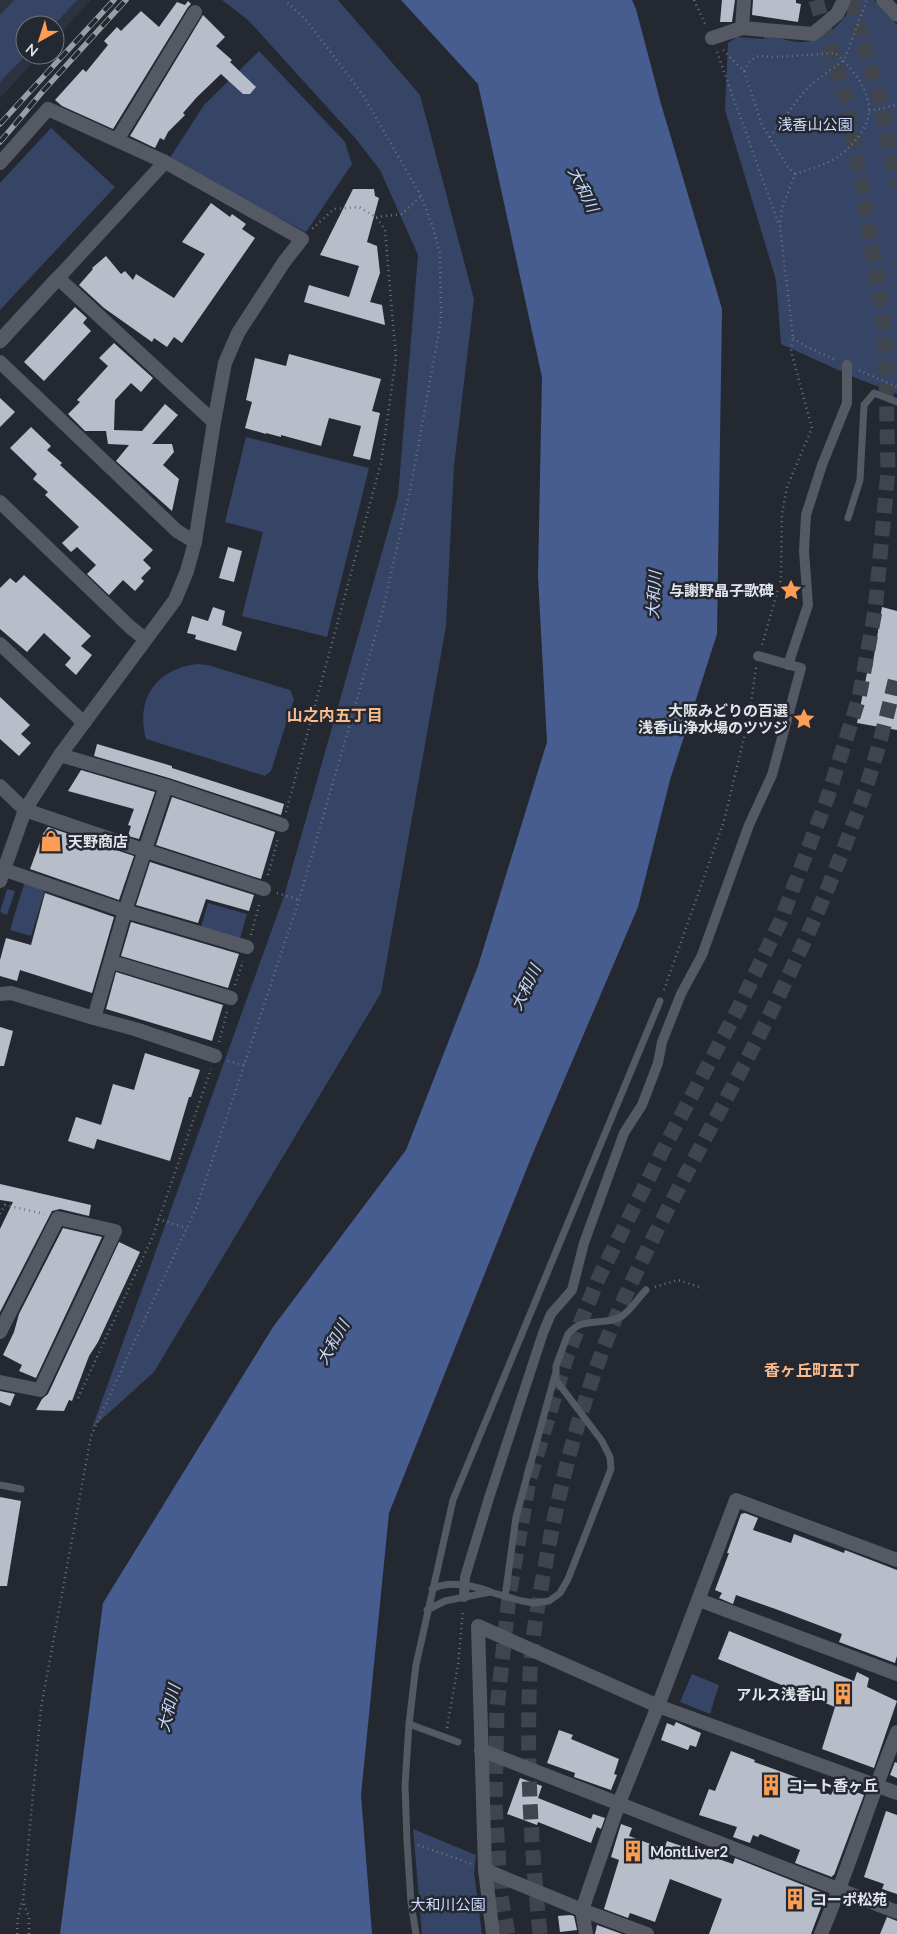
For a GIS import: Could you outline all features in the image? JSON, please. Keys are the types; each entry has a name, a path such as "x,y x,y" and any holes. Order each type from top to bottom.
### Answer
{"street":[{"path":"742,28 744,0"},
{"path":"712,38 742,28 813,34 838,14 844,0"},
{"path":"883,0 897,16"},
{"path":"117,140 194,12"},
{"path":"0,163 48,109 165,162 302,239 284,262 238,333 225,364 195,542 188,571 176,600 60,754 25,810 2,876 248,947"},
{"path":"0,341 165,162"},
{"path":"58,278 214,422"},
{"path":"0,362 177,531 195,542"},
{"path":"788,664 808,605 804,551 806,515 822,465 847,403 847,365"},
{"path":"0,502 130,628 145,639"},
{"path":"0,644 84,722"},
{"path":"464,1597 465,1585 488,1498 543,1333 552,1314 572,1290 584,1243 624,1133 642,1105 658,1063 662,1042 681,994 702,955 749,825 772,775 801,668 758,656"},
{"path":"60,754 166,786 282,825"},
{"path":"0,786 25,810 146,852 264,889"},
{"path":"94,1018 112,962 125,911 146,852 166,786"},
{"path":"112,962 231,998"},
{"path":"0,994 11,993 94,1018 135,1028 221,1059"},
{"path":"0,1332 58,1218 115,1231 40,1390 0,1382"},
{"path":"586,1934 582,1910 619,1803 699,1600 736,1500 897,1560"},
{"path":"699,1600 897,1674"},
{"path":"493,1934 485,1870 478,1626 658,1706 897,1793"},
{"path":"821,1934 840,1890 876,1784 897,1732"},
{"path":"481,1750 897,1912"},
{"path":"485,1870 582,1910 647,1934"}],"lane":[{"path":"848,518 860,480 864,405 874,393 897,402"},
{"path":"416,1934 411,1903 405,1785 409,1724 416,1665 453,1500 660,1001"},
{"path":"505,1597 516,1516 556,1366 568,1334 576,1326 621,1317 646,1290"},
{"path":"432,1589 442,1584 475,1586 505,1597 534,1603 549,1601 560,1593 568,1579 611,1469 610,1457 602,1441 556,1380 555,1375"},
{"path":"0,1485 21,1489"},
{"path":"428,1610 445,1600 490,1592"},
{"path":"409,1724 458,1742"}],"path":[{"path":"694,0 712,38 780,226"},
{"path":"770,137 802,94 813,83 844,60 867,0"},
{"path":"712,38 744,71 762,125 787,166 796,174"},
{"path":"660,1001 724,821 749,717 758,656 781,579 782,514 787,487 812,428 790,351 793,338 780,226 782,208 796,174 820,166 838,156 859,136 869,111 864,91 850,66 835,52 776,57 758,56 750,60 744,71"},
{"path":"869,111 897,105"},
{"path":"376,217 402,214 421,196"},
{"path":"78,1398 153,1236 221,1059 231,998 248,947 282,825 382,454 396,358 385,230 376,217 359,207 334,209 302,239"},
{"path":"280,894 299,900"},
{"path":"221,1059 244,1065"},
{"path":"0,1214 5,1205 58,1218"},
{"path":"158,1219 186,1228"},
{"path":"646,1290 678,1280 703,1288"},
{"path":"445,1737 458,1665 464,1597"},
{"path":"407,1841 485,1870"},
{"path":"17,1934 18,1917 23,1901"}],"shaded area":[{"path":"0,0 91,0 65,28 65,15 15,15 15,65 31,65 0,98"}],"green space":[{"path":"14,0 77,0 63,15 15,15 16,65 0,82 0,15"},
{"path":"222,0 338,0 420,95 474,299 454,466 446,626 381,993 154,1372 92,1428 284,896 398,496 418,255 380,170 356,139 248,20"},
{"name":"浅香山公園","path":"856,0 874,0 897,25 897,394 856,378 781,344 776,280 725,110 728,43 737,37 764,39 765,34 795,42 818,39 840,23"},
{"path":"259,51 345,142 352,164 306,232 168,161 204,105"},
{"path":"51,128 115,187 0,310 0,183"},
{"path":"246,437 369,468 327,637 242,616 263,532 225,522"},
{"path":"197,664 208,665 290,690 294,699 271,771 265,776 146,739 143,724 144,711 146,699 152,688 170,672"},
{"path":"25,881 46,887 31,936 10,930"},
{"path":"7,889 15,891 7,915 0,912"},
{"path":"208,903 247,914 240,938 201,927"},
{"path":"692,1674 719,1685 710,1714 680,1702"},
{"name":"大和川公園","path":"413,1829 476,1855 474,1873 482,1934 422,1934"}],"water":[{"name":"大和川","path":"401,0 632,0 722,309 717,634 670,780 638,907 533,1153 389,1513 361,1795 372,1934 60,1934 103,1603 273,1327 406,1150 478,966 547,742 538,577 542,377 478,84"}],"building":[{"path":"722,0 735,0 732,22 720,22"},
{"path":"753,0 796,0 796,3 801,4 798,22 752,15"},
{"path":"188,1 191,4 113,129 62,106 55,100 83,69 86,72 108,45 104,41 117,27 121,31 141,11 159,27 177,2 185,5"},
{"path":"203,15 225,37 216,46 232,60 230,62 256,87 250,94 243,94 221,74 183,113 185,115 168,132 164,140 160,138 155,148 130,136"},
{"path":"353,189 374,189 375,196 379,198 367,242 377,246 380,273 370,302 382,305 385,325 304,302 309,285 349,297 359,266 320,255"},
{"path":"211,203 230,217 232,214 246,224 242,229 255,238 182,343 174,337 167,347 154,338 152,342 104,308 79,285 92,268 106,256 121,274 125,271 133,280 136,274 174,298 205,254 182,242"},
{"path":"75,307 87,318 83,323 91,331 44,381 24,362"},
{"path":"114,343 153,378 141,392 131,383 115,400 114,430 142,431 165,404 178,415 152,444 172,444 174,452 163,465 179,479 172,511 116,461 129,445 108,444 106,431 85,431 68,414 80,402 77,400 108,366 99,358"},
{"path":"289,354 381,379 372,411 380,413 370,460 353,456 361,426 329,418 321,446 245,428 252,402 246,400 255,358 286,366"},
{"path":"0,398 15,412 0,427"},
{"path":"31,427 51,446 47,450 62,463 60,465 153,550 143,560 151,568 141,578 144,581 135,591 123,580 109,595 87,574 96,565 77,547 71,552 62,543 79,527 45,495 48,492 33,479 37,474 10,448"},
{"path":"228,547 242,551 234,582 219,578"},
{"path":"24,575 91,636 81,646 92,655 76,675 65,665 71,658 44,633 27,652 0,629 0,588 10,578 16,583"},
{"path":"213,607 225,611 222,625 242,632 236,651 195,639 196,635 187,633 192,616 208,621"},
{"path":"882,607 897,611 897,730 857,723 868,668 872,668"},
{"path":"0,697 30,725 21,734 31,743 19,756 0,739"},
{"path":"97,744 172,766 172,768 284,804 281,815 169,778 94,756"},
{"path":"81,770 155,792 139,839 128,836 131,826 128,825 134,809 68,791"},
{"path":"172,797 275,832 261,879 156,845"},
{"path":"48,827 134,856 119,900 30,869 43,834"},
{"path":"150,862 254,895 249,911 206,899 198,923 136,905"},
{"path":"45,893 114,917 92,993 20,970 17,981 0,976 0,960 6,938 31,945"},
{"path":"131,922 239,954 228,988 121,956"},
{"path":"116,972 223,1005 212,1041 106,1009"},
{"path":"0,1027 13,1031 4,1066 0,1066"},
{"path":"145,1053 200,1070 191,1097 189,1097 170,1161 97,1139 94,1149 68,1141 76,1117 101,1125 113,1084 134,1090"},
{"path":"0,1184 91,1205 89,1216 60,1209 52,1211 0,1312 0,1229 13,1202 0,1200"},
{"path":"63,1228 102,1237 36,1378 19,1371 22,1365 3,1355 14,1332 19,1314"},
{"path":"119,1242 140,1252 98,1342 89,1356 72,1401 69,1400 64,1411 36,1410 42,1399 48,1394"},
{"path":"0,1391 15,1394 10,1406 0,1402"},
{"path":"0,1497 21,1501 7,1586 0,1586"},
{"path":"745,1513 758,1518 753,1530 791,1543 794,1534 844,1553 845,1550 897,1570 897,1656 895,1663 839,1642 842,1634 781,1611 736,1595 733,1604 719,1598 722,1593 715,1590 741,1514"},
{"name":"アルス浅香山","path":"729,1631 854,1681 857,1672 869,1678 867,1687 897,1701 874,1768 822,1749 835,1707 718,1659"},
{"path":"676,1722 701,1733 696,1747 690,1745 688,1750 661,1740 667,1723 674,1726"},
{"path":"559,1730 573,1735 571,1739 619,1759 614,1774 617,1775 611,1790 574,1777 575,1773 547,1763"},
{"path":"731,1751 755,1760 754,1762 807,1781 806,1784 831,1795 836,1784 864,1795 832,1877 795,1863 800,1850 760,1834 758,1837 753,1835 750,1843 733,1837 737,1827 699,1815 709,1789 715,1791"},
{"path":"895,1762 897,1763 897,1778 890,1775"},
{"path":"520,1778 542,1786 538,1798 591,1819 593,1814 605,1818 601,1829 597,1827 591,1843 538,1822 537,1825 507,1814"},
{"path":"886,1811 897,1815 897,1894 882,1889 884,1884 864,1877"},
{"path":"621,1824 632,1828 629,1836 664,1849 667,1841 733,1864 735,1858 826,1894 811,1934 709,1934 722,1899 670,1879 655,1922 630,1913 628,1918 604,1909 619,1860 611,1857"},
{"path":"558,1916 574,1916 577,1930 560,1932"},
{"path":"887,1917 897,1921 897,1934 880,1934"},
{"path":"597,1925 622,1934 595,1934"}],"tunnel":[{"path":"508,1934 501,1897 495,1805 497,1709 509,1596 529,1481 567,1356 599,1277 665,1146 738,1009 781,920 827,799 859,698 875,611 888,471 885,330 864,197 845,97 816,0"},
{"path":"851,0 880,99 897,186"},
{"path":"540,1934 530,1804 530,1673 542,1580 574,1436 606,1341 619,1310 665,1215 763,1028 823,900 866,786 881,738 897,673"}],"railway":[{"path":"0,124 114,0"},
{"path":"0,142 43,91 126,0"}],"place":[{"name":"与謝野晶子歌碑","path":"791,590"},
{"name":"大阪みどりの百選 浅香山浄水場のツツジ","path":"804,719"},
{"name":"天野商店","path":"51,841"},
{"name":"アルス浅香山","path":"843,1694"},
{"name":"コート香ヶ丘","path":"771,1785"},
{"name":"MontLiver2","path":"633,1851"},
{"name":"コーポ松苑","path":"795,1899"}],"district":[{"name":"山之内五丁目","path":"335,714"},
{"name":"香ヶ丘町五丁","path":"812,1369"}]}
